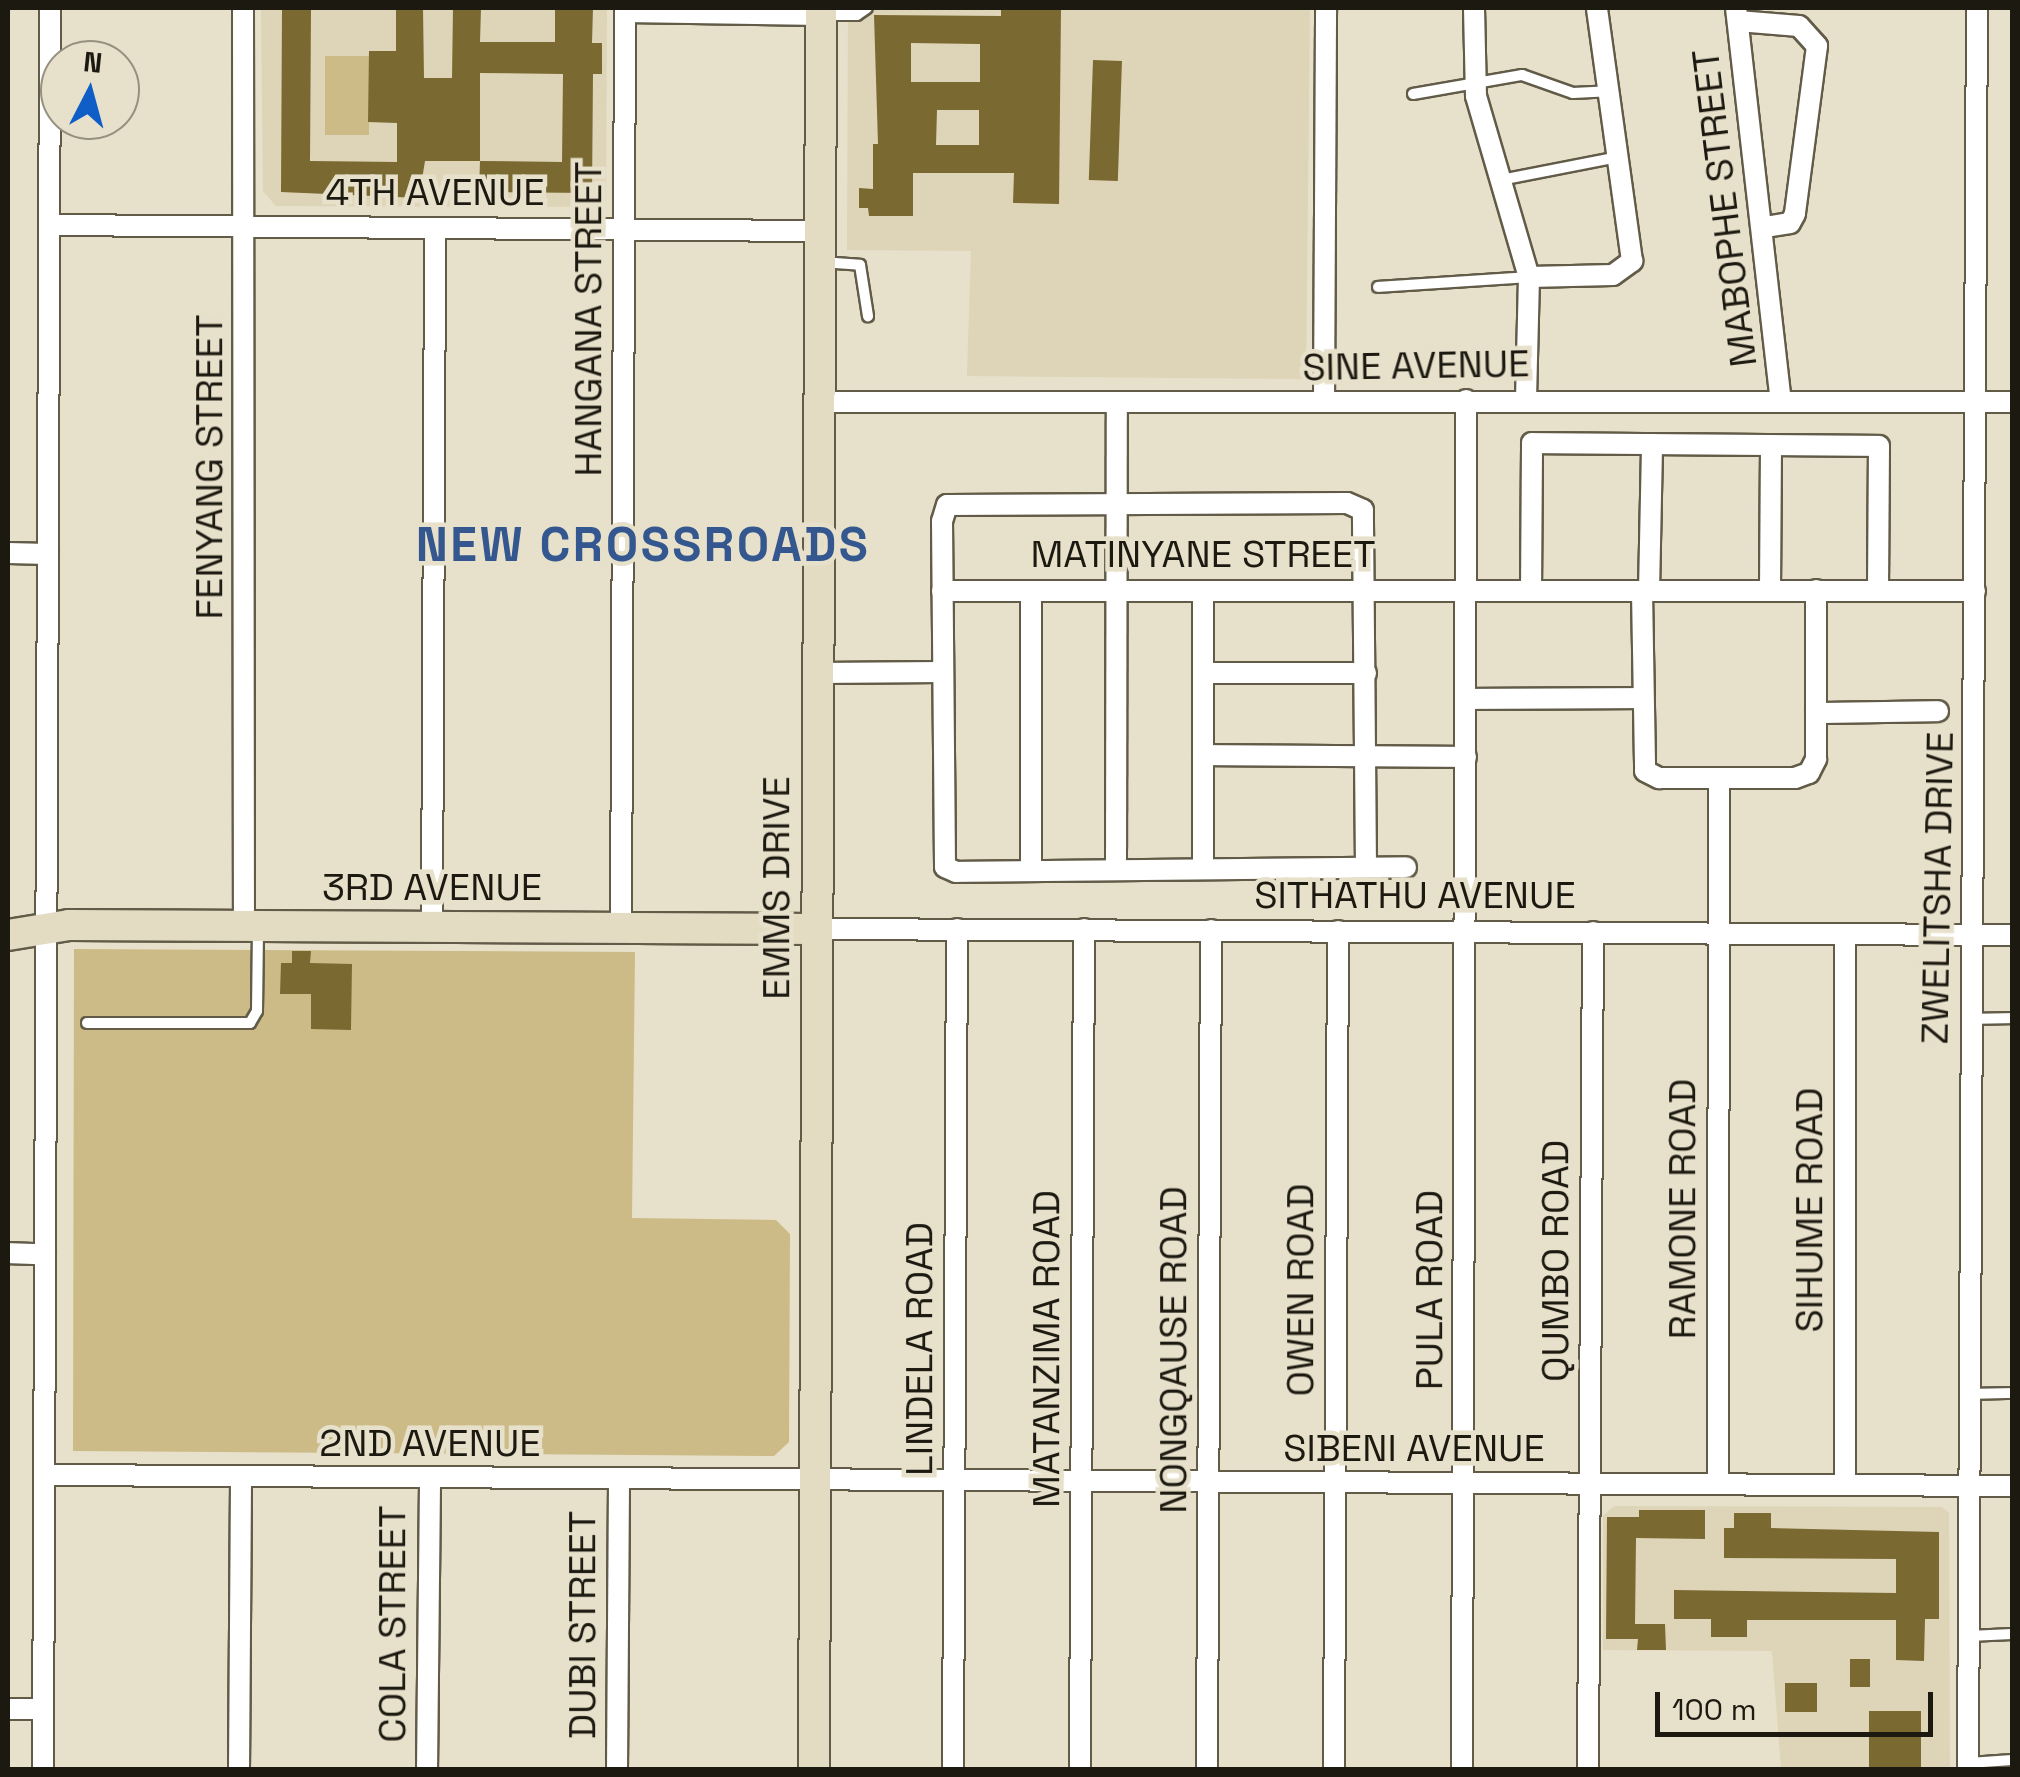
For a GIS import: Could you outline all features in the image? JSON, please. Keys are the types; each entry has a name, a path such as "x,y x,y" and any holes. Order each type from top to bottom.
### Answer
{"street":[{"path":"43,1770 50,8"},
{"name":"FENYANG STREET","path":"243,8 251,927"},
{"path":"1324,402 1326,8"},
{"path":"1474,8 1473,83 1530,277 1526,400"},
{"path":"1530,277 1613,276 1628,266 1633,249 1597,8"},
{"name":"ZWELITSHA DRIVE","path":"1968,1766 1977,8"},
{"path":"625,10 821,11"},
{"name":"HANGANA STREET","path":"621,930 625,10"},
{"name":"EMMS DRIVE","path":"814,1770 821,11"},
{"path":"1737,14 1799,26 1817,46 1795,214 1790,224 1766,227"},
{"name":"MABOPHE STREET","path":"1737,14 1766,227 1781,401"},
{"name":"4TH AVENUE","path":"49,225 820,232"},
{"path":"432,928 434,228"},
{"name":"PULA ROAD","path":"1462,1770 1466,400"},
{"name":"SINE AVENUE","path":"820,402 2012,402"},
{"path":"1116,869 1117,402"},
{"path":"1531,591 1532,443 1879,446 1878,590"},
{"path":"1652,444 1642,698 1645,770 1659,778 1720,779 1809,772 1816,759 1816,590"},
{"path":"1770,590 1771,445"},
{"path":"1366,867 1366,519 1357,505 954,501 943,510 942,862 956,872 1406,867"},
{"path":"8,553 48,554"},
{"path":"1203,868 1204,590"},
{"name":"MATINYANE STREET","path":"942,591 1975,591"},
{"path":"1030,592 1031,871"},
{"path":"818,673 942,672"},
{"path":"1203,673 1366,673"},
{"path":"1466,699 1642,698"},
{"path":"1816,713 1938,712"},
{"path":"1203,756 1466,757"},
{"name":"RAMONE ROAD","path":"1718,1484 1720,779"},
{"name":"3RD AVENUE","path":"8,935 46,930 251,927 817,929"},
{"name":"LINDELA ROAD","path":"953,1770 957,928"},
{"name":"SITHATHU AVENUE","path":"817,929 2012,935"},
{"name":"MATANZIMA ROAD","path":"1080,1770 1084,929"},
{"name":"NONGQAUSE ROAD","path":"1207,1770 1211,930"},
{"name":"OWEN ROAD","path":"1334,1770 1338,931"},
{"name":"QUMBO ROAD","path":"1588,1770 1592,932"},
{"name":"SIHUME ROAD","path":"1845,934 1845,1485"},
{"path":"8,1253 45,1254"},
{"name":"2ND AVENUE","path":"44,1475 815,1482"},
{"path":"238,1770 241,1478"},
{"name":"COLA STREET","path":"427,1770 430,1478"},
{"name":"DUBI STREET","path":"617,1770 619,1480"},
{"name":"SIBENI AVENUE","path":"815,1482 2012,1486"},
{"path":"8,1709 43,1709"}],"lane":[{"path":"821,11 857,15 868,8"},
{"path":"1413,94 1522,75 1573,93 1609,90"},
{"path":"1501,180 1619,157"},
{"path":"820,262 860,264 868,316"},
{"path":"1378,287 1530,277"},
{"path":"86,1023 250,1022 257,1011 251,927"},
{"path":"1971,1019 2012,1018"},
{"path":"1970,1394 2012,1392"},
{"path":"1968,1636 2012,1634"},
{"path":"1968,1766 2012,1760"}],"shaded area":[{"path":"261,8 607,8 606,207 276,206 263,191"},
{"path":"848,8 1310,8 1306,379 967,376 971,251 847,250"},
{"path":"325,56 369,56 369,135 325,135"},
{"path":"74,949 635,952 632,1218 776,1220 790,1234 789,1442 774,1456 73,1451"},
{"path":"1614,1506 1942,1507 1949,1513 1950,1769 1781,1769 1772,1651 1603,1650 1603,1516"}],"building":[{"path":"282,8 311,8 310,161 397,162 397,123 368,122 369,51 396,51 396,8 423,8 424,78 452,78 453,8 481,8 480,42 555,42 555,8 593,8 592,43 602,43 602,74 593,74 592,193 479,192 480,161 425,161 419,198 281,192","holes":["480,73 563,74 562,162 480,161"]},
{"path":"1001,8 1061,8 1059,204 1013,203 1014,173 913,173 913,216 869,216 868,208 859,208 859,188 873,189 873,144 878,144 874,15 1001,16","holes":["911,43 980,44 980,82 911,82","937,110 979,110 979,145 936,145"]},
{"path":"1093,60 1122,61 1118,181 1089,180"},
{"path":"292,951 311,951 310,963 352,964 351,1030 311,1029 311,994 280,994 281,963 292,963"},
{"path":"1639,1510 1705,1510 1705,1539 1636,1538 1635,1624 1665,1624 1666,1650 1637,1650 1638,1639 1606,1639 1607,1517 1639,1517"},
{"path":"1734,1513 1771,1513 1771,1528 1939,1532 1939,1619 1925,1619 1924,1661 1896,1660 1896,1620 1747,1620 1747,1637 1711,1637 1711,1619 1674,1619 1674,1590 1896,1593 1896,1559 1724,1558 1724,1528 1734,1528"},
{"path":"1850,1659 1870,1659 1870,1687 1850,1687"},
{"path":"1785,1683 1817,1683 1817,1712 1785,1712"},
{"path":"1869,1711 1921,1711 1921,1770 1869,1770"}],"district":[{"name":"NEW CROSSROADS","path":"643,545"}]}
